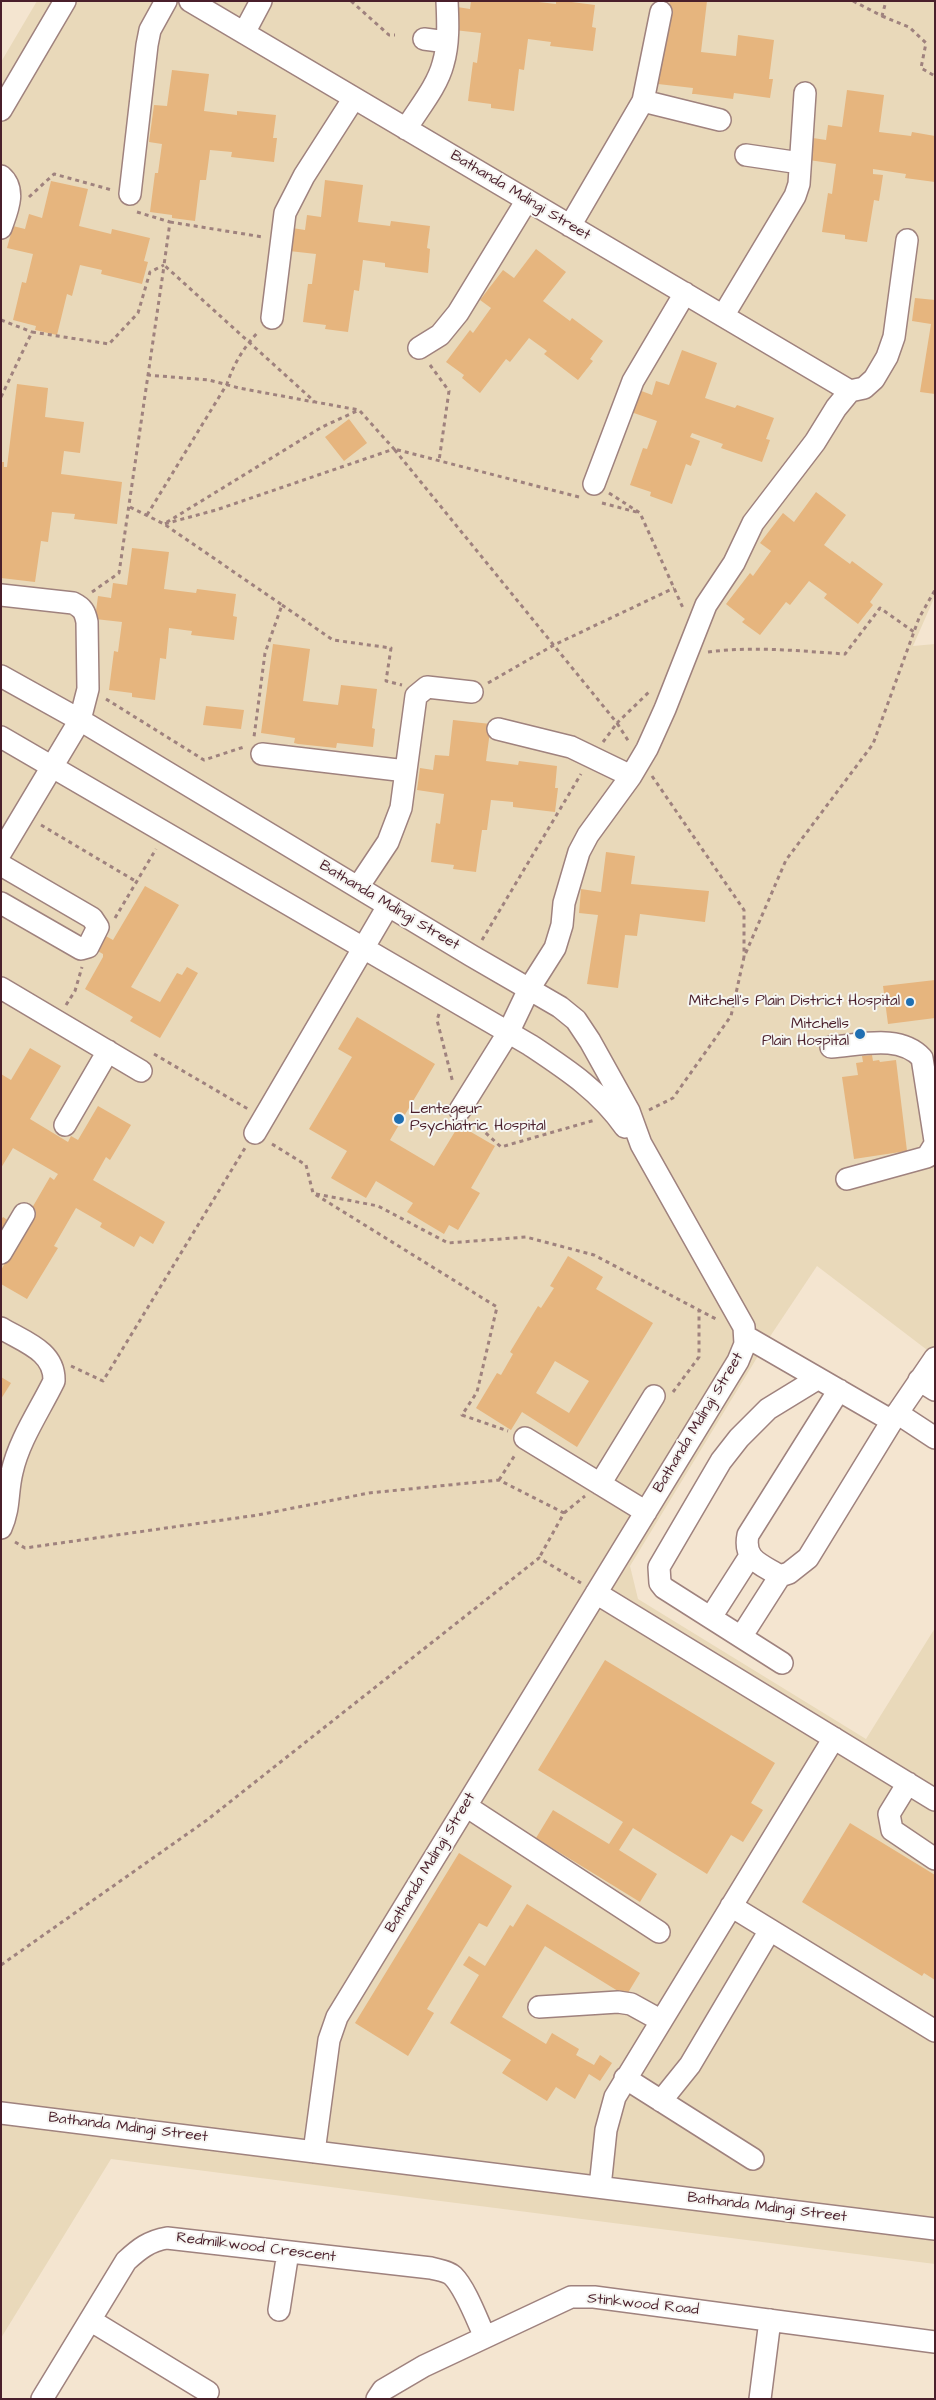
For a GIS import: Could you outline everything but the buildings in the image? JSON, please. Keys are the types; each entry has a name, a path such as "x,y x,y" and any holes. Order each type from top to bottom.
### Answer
{"street":[{"path":"1,110 65,1"},
{"path":"130,194 147,45 150,30 166,1"},
{"name":"Bathanda Mdingi Street","path":"190,1 850,391"},
{"path":"244,33 260,1"},
{"path":"406,128 437,79 443,65 447,42 447,1"},
{"path":"570,226 643,101 661,12"},
{"path":"424,39 447,42"},
{"path":"723,316 789,209 799,184 805,93"},
{"path":"272,318 285,213 354,98"},
{"path":"643,101 720,120"},
{"path":"746,155 800,163"},
{"path":"1,176 6,180 11,190 1,228"},
{"path":"419,348 440,335 458,313 527,200"},
{"path":"460,1110 508,1032 529,989 555,948 559,938 564,903 578,852 636,768 665,710 706,606 734,562 753,523 815,442 836,408 850,391 870,384 887,357 894,337 907,240"},
{"path":"589,494 633,381 685,293"},
{"path":"1,595 73,603 81,607 85,613 88,689 80,720 1,852"},
{"name":"Bathanda Mdingi Street","path":"1,676 80,720 388,906 560,1007 576,1020 590,1041 638,1135 741,1319 745,1336 742,1353 738,1361 333,2025 329,2040 314,2152"},
{"path":"358,887 376,862 395,826 401,808 415,700 422,689 432,687 472,692"},
{"path":"498,729 547,739 571,746 591,756 636,768"},
{"name":"Bathanda Mdingi Street","path":"1,737 51,768 508,1032 592,1088 638,1135"},
{"path":"262,754 406,771"},
{"path":"1,865 92,918 98,926 88,947 85,949 76,948 1,903"},
{"path":"254,1133 388,906"},
{"path":"1,988 141,1070"},
{"path":"831,1047 902,1044 914,1049 922,1058 935,1142 927,1157 847,1179"},
{"path":"64,1125 108,1051"},
{"path":"1,1253 24,1214"},
{"path":"1,1328 42,1352 50,1359 54,1381 18,1454 12,1472 10,1503 5,1533"},
{"path":"745,1336 782,1355 817,1379 935,1438"},
{"path":"839,1390 748,1535 747,1551 750,1556 780,1576 790,1574 808,1558 894,1417 927,1385 935,1358"},
{"path":"782,1662 664,1588 660,1584 659,1567 721,1461 739,1438 768,1409 817,1379"},
{"path":"600,1484 654,1396"},
{"path":"525,1438 646,1512"},
{"path":"710,1618 750,1556"},
{"path":"741,1637 780,1576"},
{"path":"596,1593 935,1800"},
{"path":"600,2187 609,2114 625,2078 834,1738"},
{"path":"908,1783 889,1814 892,1830 935,1859"},
{"path":"466,1806 660,1932"},
{"path":"731,1906 935,2031"},
{"path":"661,2101 690,2064 770,1930"},
{"path":"539,2007 618,2002 631,2004 660,2020"},
{"path":"625,2078 753,2158"},
{"name":"Bathanda Mdingi Street","path":"1,2112 935,2229"},
{"name":"Redmilkwood Crescent","path":"42,2399 126,2261 142,2246 154,2240 167,2238 431,2268 444,2272 453,2276 459,2285 484,2337"},
{"path":"279,2310 288,2252"},
{"name":"Stinkwood Road","path":"377,2399 383,2390 402,2378 484,2337 571,2297 594,2297 935,2342"},
{"path":"90,2320 208,2392"},
{"path":"760,2399 770,2320"}],"path":[{"path":"351,1 389,35 395,36"},
{"path":"853,1 909,27 926,43 921,68 935,76"},
{"path":"882,16 886,1"},
{"path":"8,206 23,204 54,174 130,194 125,208 170,222 281,240"},
{"path":"85,613 91,593 119,573 170,222"},
{"path":"1,320 32,332 109,344 138,313 150,272 164,265"},
{"path":"164,265 316,402"},
{"path":"1,397 32,332"},
{"path":"147,515 227,384 234,365 248,342"},
{"path":"419,348 448,392 439,461"},
{"path":"147,376 209,380 359,410 394,450 617,723 636,768 744,910 744,957"},
{"path":"164,524 322,427 359,410"},
{"path":"164,524 216,510 394,450 589,494 640,513 685,613"},
{"path":"589,494 640,513"},
{"path":"130,507 164,524 333,640 391,648 386,682 422,689"},
{"path":"472,692 554,645 674,588"},
{"path":"638,1135 639,1115 673,1098 731,1016 744,957 786,860 873,744 914,632 935,590"},
{"path":"88,689 129,712 204,760 253,744 265,653 282,605"},
{"path":"687,655 724,650 845,654 880,608 914,632"},
{"path":"472,956 501,912 591,756 617,723 652,689"},
{"path":"23,815 137,882"},
{"path":"98,926 109,929 166,834"},
{"path":"56,1020 75,991 88,947"},
{"path":"446,996 437,1020 460,1110 501,1147 596,1120"},
{"path":"42,1352 103,1381 254,1133 256,1113 152,1053 141,1070"},
{"path":"254,1133 306,1165 312,1193 497,1307 477,1392 462,1414 525,1438 499,1480"},
{"path":"312,1193 378,1206 448,1243 526,1237 594,1256 745,1336"},
{"path":"654,1396 671,1395 699,1356 699,1310"},
{"path":"1,1965 207,1820 539,1558 564,1513 499,1480 369,1493 258,1515 24,1548 5,1533"},
{"path":"539,1558 596,1593"}],"shaded area":[{"name":"Lentegeur Psychiatric Hospital","path":"37,1 935,1 935,596 913,646 935,644 935,1356 817,1266 769,1338 630,1566 638,1599 866,1739 935,1628 935,2264 111,2159 1,2338 1,62"}],"place":[{"name":"Mitchell's Plain District Hospital","path":"910,1002"},
{"name":"Mitchells Plain Hospital","path":"860,1034"},
{"name":"Lentegeur Psychiatric Hospital","path":"399,1119"}]}
